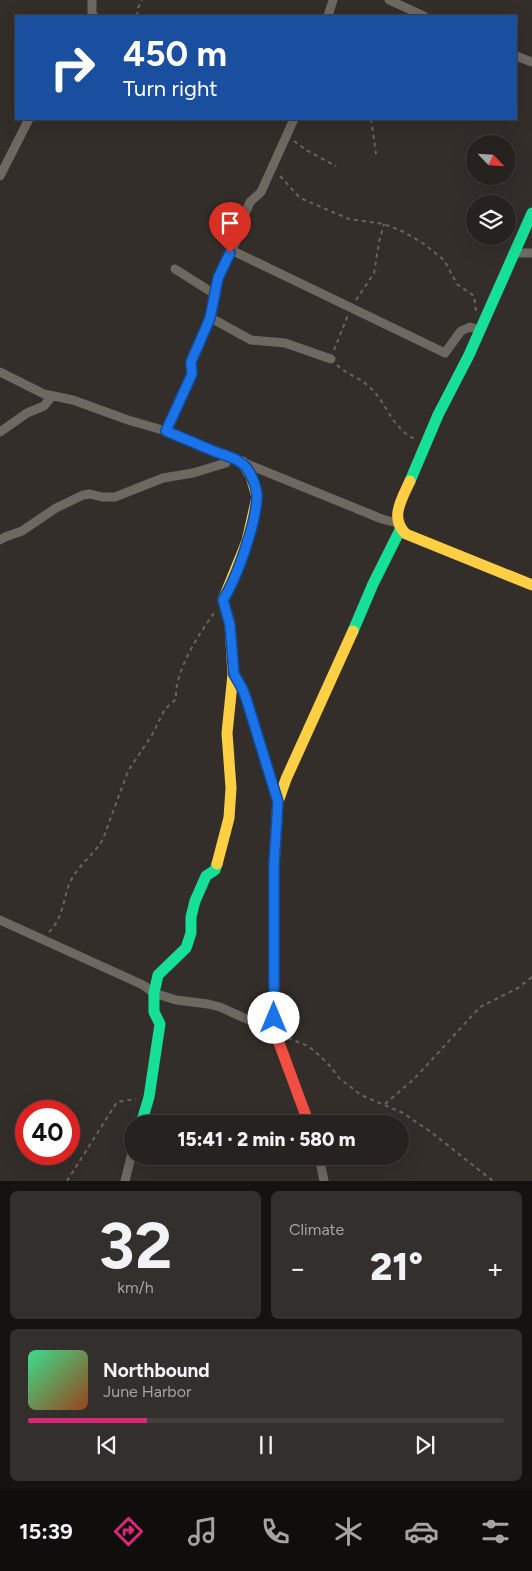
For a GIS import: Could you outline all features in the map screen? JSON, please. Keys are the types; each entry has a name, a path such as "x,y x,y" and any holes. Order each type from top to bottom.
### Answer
{"street":[{"path":"92,0 92,15"},
{"path":"328,15 333,0"},
{"path":"389,0 422,15"},
{"path":"517,56 532,62"},
{"path":"0,176 28,120"},
{"path":"166,431 192,374 191,362 210,318 218,278 250,202 260,192 294,120"},
{"path":"306,1115 275,1032 274,865 278,802 286,779 337,669 372,584 399,526 397,515 400,504 445,398 469,355 475,328 532,213"},
{"path":"231,250 445,353 461,330 475,328"},
{"path":"513,253 532,253"},
{"path":"175,269 216,294"},
{"path":"210,318 251,340 285,343 331,359"},
{"path":"0,372 52,396 73,400 128,420 166,431 399,526 406,534 417,539 532,585"},
{"path":"0,432 27,413 44,406 52,396"},
{"path":"143,1115 160,1024 154,1012 154,993 158,975 186,948 191,933 191,917 195,901 206,876 215,870 224,841 230,805 227,733 234,674 230,625 223,600 232,583 247,542 257,496 251,476 242,462"},
{"path":"0,540 22,532 56,508 83,495 115,497 163,478 209,469 226,463"},
{"path":"234,674 245,695 278,802"},
{"path":"0,920 143,985 154,993 185,1002 220,1007 275,1032"},
{"path":"124,1181 129,1165"},
{"path":"321,1165 324,1181"}],"path":[{"path":"137,15 142,0"},
{"path":"371,120 376,154"},
{"path":"288,133 295,142 306,150 336,166"},
{"path":"280,176 295,194 308,202 349,219 384,224 404,232 424,244 444,260 457,284 474,296 477,313 475,328"},
{"path":"384,224 374,273 352,307 331,359 339,367 366,384 404,433 426,444"},
{"path":"43,938 54,927 61,915 65,896 78,867 103,839 128,771 152,735 165,709 176,699 175,688 195,640 223,600"},
{"path":"385,1104 415,1078 480,1007 518,988 532,977"},
{"path":"275,1032 308,1046 344,1082 361,1095 403,1113 431,1132 493,1181"},
{"path":"67,1181 117,1102 148,1097"}],"traffic: fast":[{"path":"410,481 438,415 469,355 532,213"},
{"path":"353,631 373,584 400,530"},
{"path":"144,1115 149,1097 160,1024 154,1012 154,993 158,975 186,948 191,933 191,917 195,901 206,876 215,870 217,864"}],"traffic: slow":[{"path":"217,864 229,818 231,788 227,733 233,674 230,625 223,600 247,541 257,497 251,476 242,462"},
{"path":"410,481 401,501 398,515 398,522 406,534 532,585"},
{"path":"274,922 274,865 278,802 286,779 353,631"}],"traffic: jam":[{"path":"274,922 275,1032 306,1115"}],"route":[{"path":"230,253 218,278 210,318 191,362 192,374 166,431 242,462 256,488 255,510 247,542 232,583 223,600 230,625 234,674 246,698 278,802 274,865 274,1018"}]}
